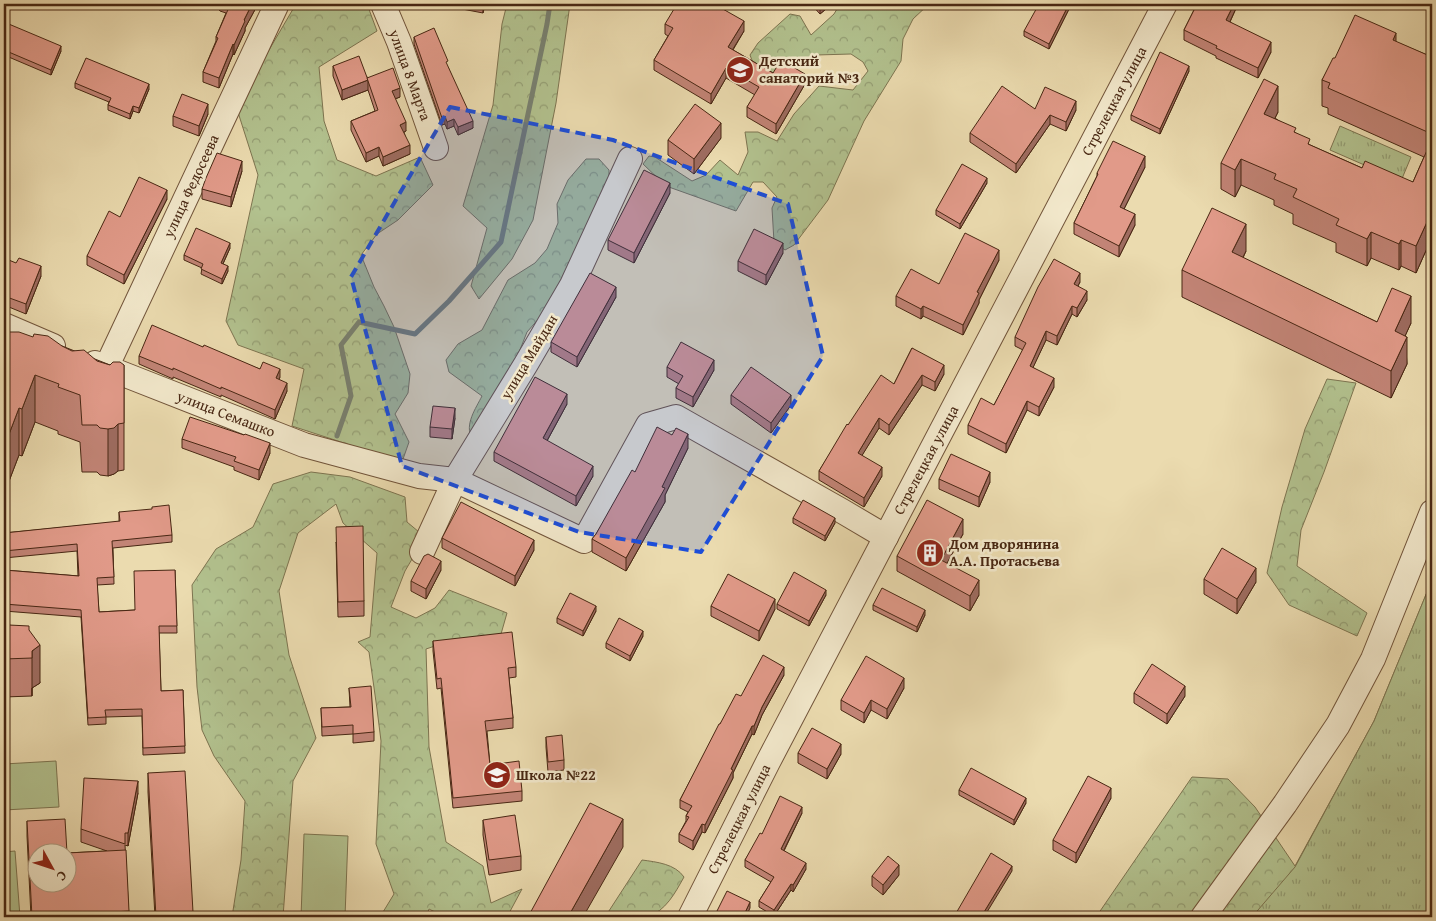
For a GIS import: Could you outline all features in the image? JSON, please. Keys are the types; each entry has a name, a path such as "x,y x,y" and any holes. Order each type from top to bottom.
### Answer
{"street":[{"name":"улица Федосеева","path":"106,368 276,4"},
{"name":"улица 8 Марта","path":"382,4 399,42 436,148"},
{"name":"Стрелецкая улица","path":"690,917 768,762 1164,4"},
{"name":"улица Майдан","path":"422,552 455,480 572,285 630,159"},
{"name":"улица Семашко","path":"4,325 106,368 304,445 419,476 455,480 584,541 648,425 676,417 886,537"},
{"path":"1203,917 1285,804 1338,725 1373,658 1432,512"}],"highlighted area":[{"path":"450,107 613,140 788,204 823,356 701,552 579,532 402,466 351,277"}],"green space":[{"path":"296,4 367,4 377,31 319,67 324,121 337,160 376,176 420,157 433,185 398,220 377,234 361,255 374,287 394,327 410,374 408,393 395,414 409,442 402,462 292,426 304,369 238,345 226,321 258,175 236,106"},
{"path":"507,4 570,4 556,103 533,220 512,259 479,299 471,286 487,228 463,206 493,105 502,24"},
{"path":"840,4 929,4 913,19 903,39 901,61 864,121 828,200 794,245 785,250 774,242 772,208 777,197 763,182 753,182 736,211 666,186 643,164 649,156 655,157 692,181 706,175 720,160 738,175 748,152 745,132 758,132 777,141 794,114 819,86 853,90 868,71 863,62 851,54 816,55 803,66 791,62 773,73 753,63 750,55 758,43 790,14 800,16 811,35 834,14"},
{"path":"1340,126 1411,157 1401,181 1330,150"},
{"path":"586,159 599,159 609,170 609,182 558,297 527,332 499,403 472,438 469,428 470,422 482,396 449,372 446,360 458,344 482,330 508,280 535,263 547,249 558,223 557,204 568,180"},
{"path":"1327,379 1356,383 1301,530 1297,566 1367,613 1357,636 1289,605 1267,573 1282,507 1305,429"},
{"path":"311,472 350,477 405,497 407,522 425,537 405,571 391,607 416,618 435,608 449,590 507,613 501,634 438,645 426,649 429,747 446,842 483,866 491,903 522,889 507,917 445,917 429,909 426,917 380,917 394,894 376,844 381,741 369,652 358,642 370,637 377,553 343,523 336,504 298,533 279,591 289,655 316,738 293,781 283,917 232,917 241,860 245,801 214,756 202,730 197,687 192,585 216,549 253,527 273,484"},
{"path":"1432,580 1432,917 1096,917 1192,777 1228,779 1255,807 1295,866 1374,721"},
{"path":"1432,580 1432,917 1252,917 1295,867 1374,721"},
{"path":"56,761 59,807 4,810 4,764"},
{"path":"304,834 348,836 345,917 301,917"},
{"path":"15,851 20,917 4,917 4,852"},
{"path":"642,860 671,866 684,877 665,906 654,914 647,917 605,917"}],"building":[{"path":"227,4 252,4 219,78 203,72 230,5"},
{"path":"677,4 714,4 744,21 728,47 773,73 781,60 805,74 776,124 747,107 759,87 726,68 711,94 654,60 673,28 665,24"},
{"path":"815,4 826,4 820,9"},
{"path":"1039,4 1069,4 1049,44 1024,31"},
{"path":"1197,4 1234,4 1226,20 1271,42 1258,68 1184,30"},
{"path":"1355,15 1396,33 1393,40 1432,57 1432,134 1328,88 1330,83 1322,80 1333,58 1335,58"},
{"path":"4,22 61,46 51,70 4,50"},
{"path":"434,28 448,61 446,62 473,121 458,127 454,119 447,122 445,116 442,118 414,37"},
{"path":"1160,52 1189,66 1160,129 1131,115"},
{"path":"359,56 368,80 342,90 333,66"},
{"path":"86,58 149,84 139,108 133,106 130,114 108,105 111,98 75,83"},
{"path":"393,68 400,88 392,91 406,122 400,125 410,145 383,157 379,147 366,153 351,121 378,110 367,78"},
{"path":"1264,79 1278,86 1264,114 1296,128 1294,132 1310,139 1308,144 1362,168 1365,161 1413,182 1432,139 1432,211 1416,246 1401,240 1399,244 1371,232 1367,239 1336,225 1339,219 1293,197 1297,189 1274,179 1276,174 1241,159 1235,170 1221,163"},
{"path":"1002,86 1035,109 1045,87 1076,101 1066,122 1050,115 1016,164 970,133"},
{"path":"182,94 208,104 199,126 173,116"},
{"path":"695,104 721,123 694,159 668,140"},
{"path":"1113,141 1145,156 1120,207 1135,214 1119,246 1074,223"},
{"path":"217,153 242,161 231,197 202,189"},
{"path":"962,164 987,178 960,224 936,210"},
{"path":"644,170 670,183 634,253 608,240"},
{"path":"139,177 167,190 124,275 87,256 109,211 120,217"},
{"path":"1212,208 1246,224 1232,252 1377,322 1392,288 1411,296 1395,331 1407,337 1391,371 1182,270"},
{"path":"196,228 230,243 221,263 228,266 222,279 201,269 203,264 184,255"},
{"path":"754,229 783,243 766,275 738,261"},
{"path":"965,233 999,250 977,292 979,293 963,325 923,306 921,309 896,296 911,269 939,284"},
{"path":"4,258 16,263 19,258 41,266 26,304 4,296"},
{"path":"1054,259 1080,273 1074,284 1087,291 1077,308 1072,306 1057,336 1046,331 1030,366 1054,378 1039,407 1027,401 1006,444 968,425 981,398 994,405 1026,343 1015,337 1038,287"},
{"path":"590,273 616,287 577,357 551,342"},
{"path":"152,325 260,369 263,362 280,369 276,378 287,383 275,410 139,356"},
{"path":"4,332 19,332 33,337 34,334 48,336 72,351 84,350 97,361 110,365 113,362 120,362 124,365 124,423 108,429 100,428 97,425 82,425 80,395 58,387 59,384 35,375 22,409 19,408 6,442 4,441"},
{"path":"681,342 714,360 693,397 676,388 683,376 667,367"},
{"path":"912,348 944,365 935,382 922,375 889,425 879,418 858,453 882,467 864,498 819,471 847,424 881,375 894,384"},
{"path":"751,367 791,395 771,423 731,395"},
{"path":"535,377 567,394 543,438 593,466 576,496 494,452"},
{"path":"433,406 455,408 452,429 430,427"},
{"path":"190,417 270,443 259,470 234,461 236,457 182,439"},
{"path":"657,427 672,435 676,428 688,434 662,487 665,488 626,558 592,539 632,470 635,472"},
{"path":"951,454 990,472 979,497 939,479"},
{"path":"803,500 835,518 825,536 793,518"},
{"path":"927,500 963,519 941,560 979,580 970,596 897,556"},
{"path":"461,502 534,540 515,576 442,538"},
{"path":"169,505 172,535 112,541 114,577 97,578 99,612 135,610 134,571 175,570 177,626 159,626 161,691 183,690 185,746 143,748 142,709 105,710 106,717 88,718 81,610 4,604 4,570 79,576 77,544 4,551 4,533 120,521 119,512 152,509 152,507"},
{"path":"363,526 364,601 338,602 336,527"},
{"path":"1222,548 1256,568 1237,599 1204,579"},
{"path":"428,554 441,561 426,589 411,581 424,556"},
{"path":"794,572 826,590 809,621 777,604"},
{"path":"728,574 775,599 759,631 711,606"},
{"path":"882,588 925,610 917,627 873,605"},
{"path":"570,593 596,606 583,631 557,618"},
{"path":"619,618 643,631 630,656 606,643"},
{"path":"4,621 9,621 9,625 29,626 29,630 40,645 32,651 32,658 4,659"},
{"path":"512,632 516,667 508,668 513,718 485,721 490,765 519,761 522,791 453,798 441,678 437,679 433,641"},
{"path":"763,655 784,667 754,726 752,726 731,769 733,770 705,825 702,824 693,841 679,834 689,817 686,816 692,806 680,800 736,694 741,696"},
{"path":"866,656 904,678 887,709 871,700 864,713 841,700"},
{"path":"1152,664 1185,686 1167,714 1134,693"},
{"path":"371,686 374,732 353,734 353,725 322,727 321,708 351,707 349,688"},
{"path":"812,728 841,744 827,769 798,753"},
{"path":"562,735 564,760 548,762 546,737"},
{"path":"971,768 1026,798 1014,820 959,790"},
{"path":"185,771 193,912 190,912 191,917 156,917 148,773"},
{"path":"1088,776 1111,788 1076,853 1053,840"},
{"path":"84,778 138,781 128,833 125,833 125,844 81,829"},
{"path":"780,796 802,807 781,849 806,863 793,885 791,884 774,910 759,901 774,877 745,860 760,833 762,834"},
{"path":"590,803 623,819 568,917 528,917"},
{"path":"515,815 521,856 489,860 483,820"},
{"path":"65,819 66,844 28,844 27,821"},
{"path":"126,850 129,911 32,917 31,894 78,894 78,852"},
{"path":"991,853 1012,866 981,917 960,917 955,915"},
{"path":"888,856 899,865 883,885 872,876"},
{"path":"727,891 750,902 743,917 714,917"}],"waterway":[{"path":"337,436 351,396 341,345 359,322 415,334 449,301 501,242 550,4"}],"place":[{"name":"Детский санаторий №3","path":"740,70"},
{"name":"Дом дворянина А.А. Протасьева","path":"930,553"},
{"name":"Школа №22","path":"497,775"}]}
